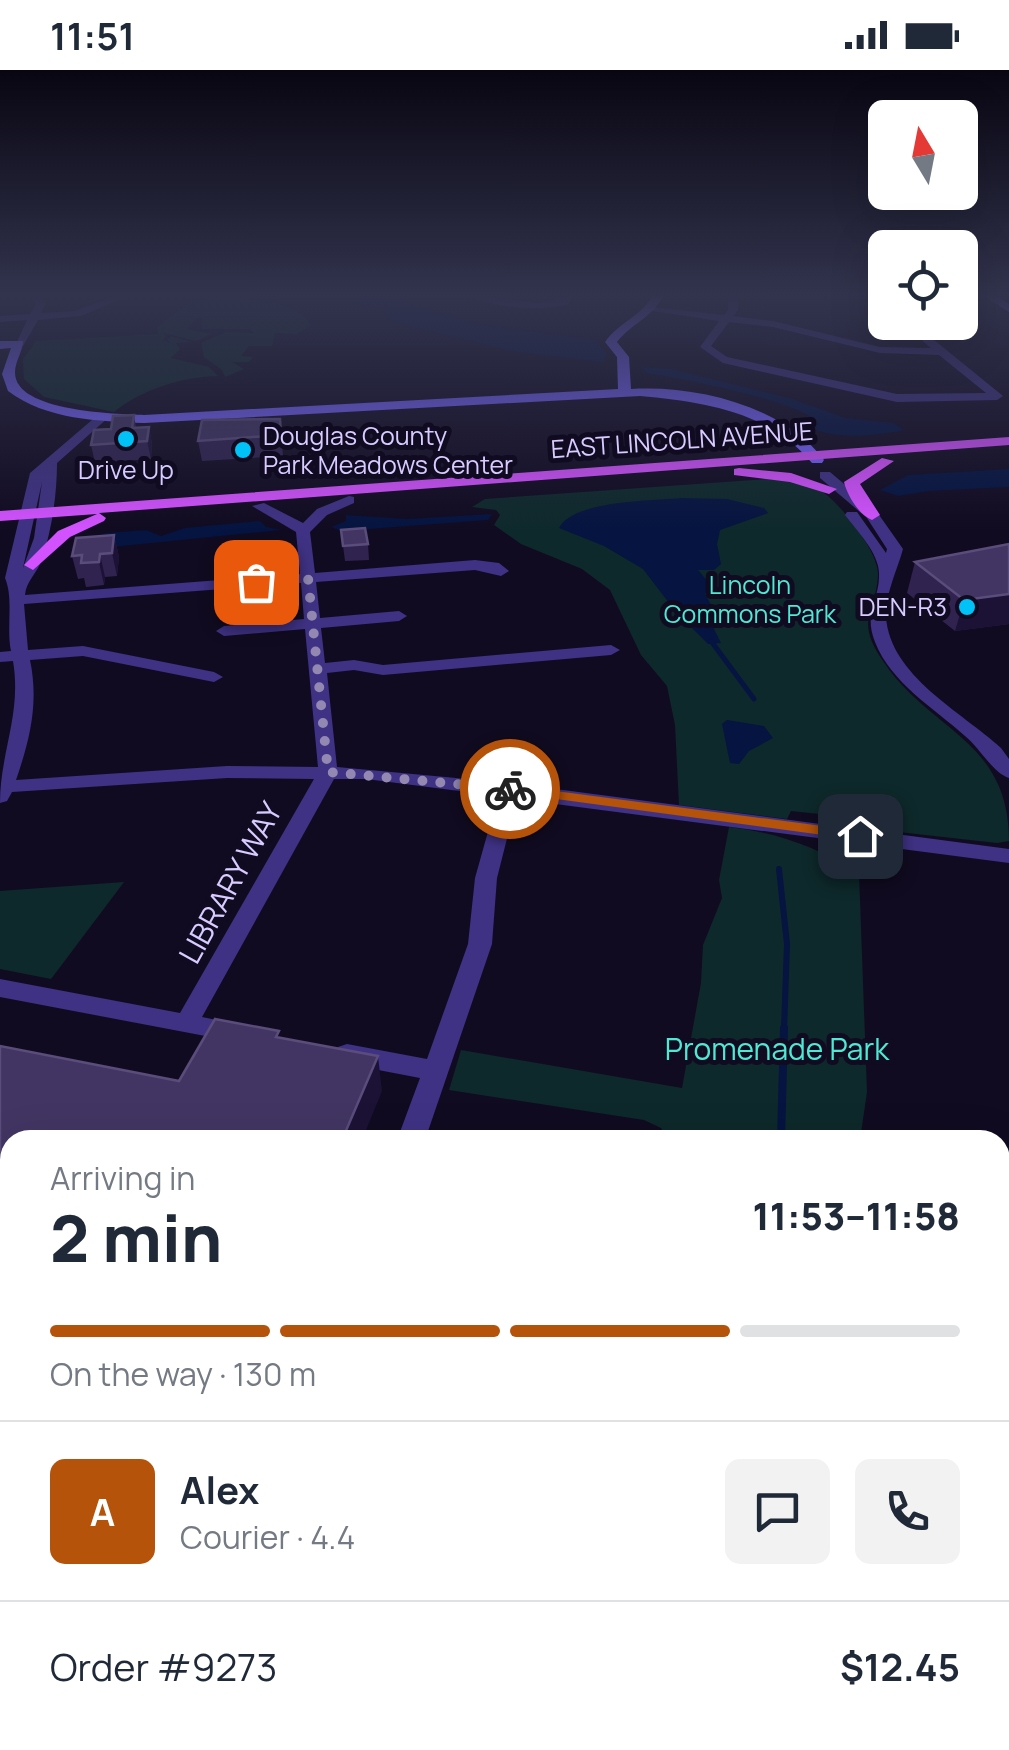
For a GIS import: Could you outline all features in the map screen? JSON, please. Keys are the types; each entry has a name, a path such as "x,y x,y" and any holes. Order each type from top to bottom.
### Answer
{"main road":[{"name":"EAST LINCOLN AVENUE","path":"0,516 98,518 821,469 1009,442"},
{"name":"EAST LINCOLN AVENUE","path":"0,526 34,518 821,469 887,460 1009,452"},
{"path":"872,515 852,482 887,460"},
{"path":"734,472 791,478 821,469"},
{"path":"16,565 64,534 98,518"}],"street":[{"path":"8,373 8,380 21,395 51,408 103,417 184,418 625,392 683,397 742,412 778,427 872,515 895,549 878,616 888,653 914,685 988,744 1009,772"},
{"path":"625,392 626,373"},
{"path":"784,373 897,398 996,396 970,373"},
{"path":"103,417 51,464 16,565 15,629 26,690 21,736 1,790 227,772 328,772 510,789 1009,856"},
{"path":"821,469 866,530 888,575"},
{"path":"303,532 322,512 349,500"},
{"path":"259,506 292,521 303,532 328,772"},
{"path":"17,593 308,578 475,564 494,566 501,572"},
{"path":"224,631 399,616"},
{"path":"317,668 354,666 384,670 611,650"},
{"path":"0,657 99,652 214,677"},
{"name":"LIBRARY WAY","path":"186,1024 328,772"},
{"path":"415,1130 480,944 486,878 510,789"},
{"path":"0,988 260,1038"},
{"path":"316,1048 437,1071"}],"green space":[{"path":"24,373 218,376 163,386 114,412 44,397 24,379"},
{"name":"Lincoln Commons Park","path":"766,479 818,489 832,499 858,530 877,565 868,625 874,647 902,685 982,758 1006,807 1009,841 997,843 845,826 828,823 829,815 791,811 787,819 679,805 675,725 667,686 641,655 610,590 582,569 521,544 494,525 500,515 496,510 472,507 485,499"},
{"name":"Promenade Park","path":"729,827 797,842 859,873 867,1092 861,1130 662,1130 644,1120 449,1090 461,1050 682,1088 701,983 703,945 722,898 719,880"},
{"path":"124,882 51,979 0,969 0,891"}],"water":[{"path":"649,373 689,373 792,399 846,418 893,423 904,430 857,436 822,432 812,428 819,424 791,407"},
{"path":"1009,469 1009,487 898,496 880,490 908,475"},
{"path":"681,498 727,499 764,508 768,513 720,530 717,544 721,564 714,570 698,570 710,584 705,594 714,610 710,621 721,643 708,644 676,612 643,569 604,546 559,528 567,519 596,507"},
{"path":"492,514 488,520 342,531 331,527 346,521 346,515 407,519"},
{"path":"260,521 266,527 282,530 82,550 84,539 107,533 146,530 161,536 185,528"},
{"path":"727,720 764,726 773,738 749,751 739,764 730,763 722,724"}],"building":[{"path":"134,415 132,428 149,427 147,441 91,445 94,430 111,429 113,416"},
{"path":"280,419 281,435 198,441 202,420"},
{"path":"365,528 368,544 343,546 341,530"},
{"path":"114,535 112,553 100,554 99,562 81,563 82,555 72,556 76,538"},
{"path":"1009,544 1009,594 964,600 915,562"},
{"path":"215,1019 279,1031 276,1037 378,1056 346,1130 0,1130 0,1046 179,1081"}],"waterway":[{"path":"711,641 754,699"},
{"path":"779,869 787,944 784,1030"},
{"path":"781,1130 784,1028"}],"way so far":[{"path":"256,582 308,578 328,772 414,777 510,789"}],"place":[{"name":"Drive Up","path":"126,439"},
{"name":"Douglas County Park Meadows Center","path":"243,450"},
{"name":"DEN-R3","path":"967,607"}],"route":[{"path":"510,789 860,836"}]}
